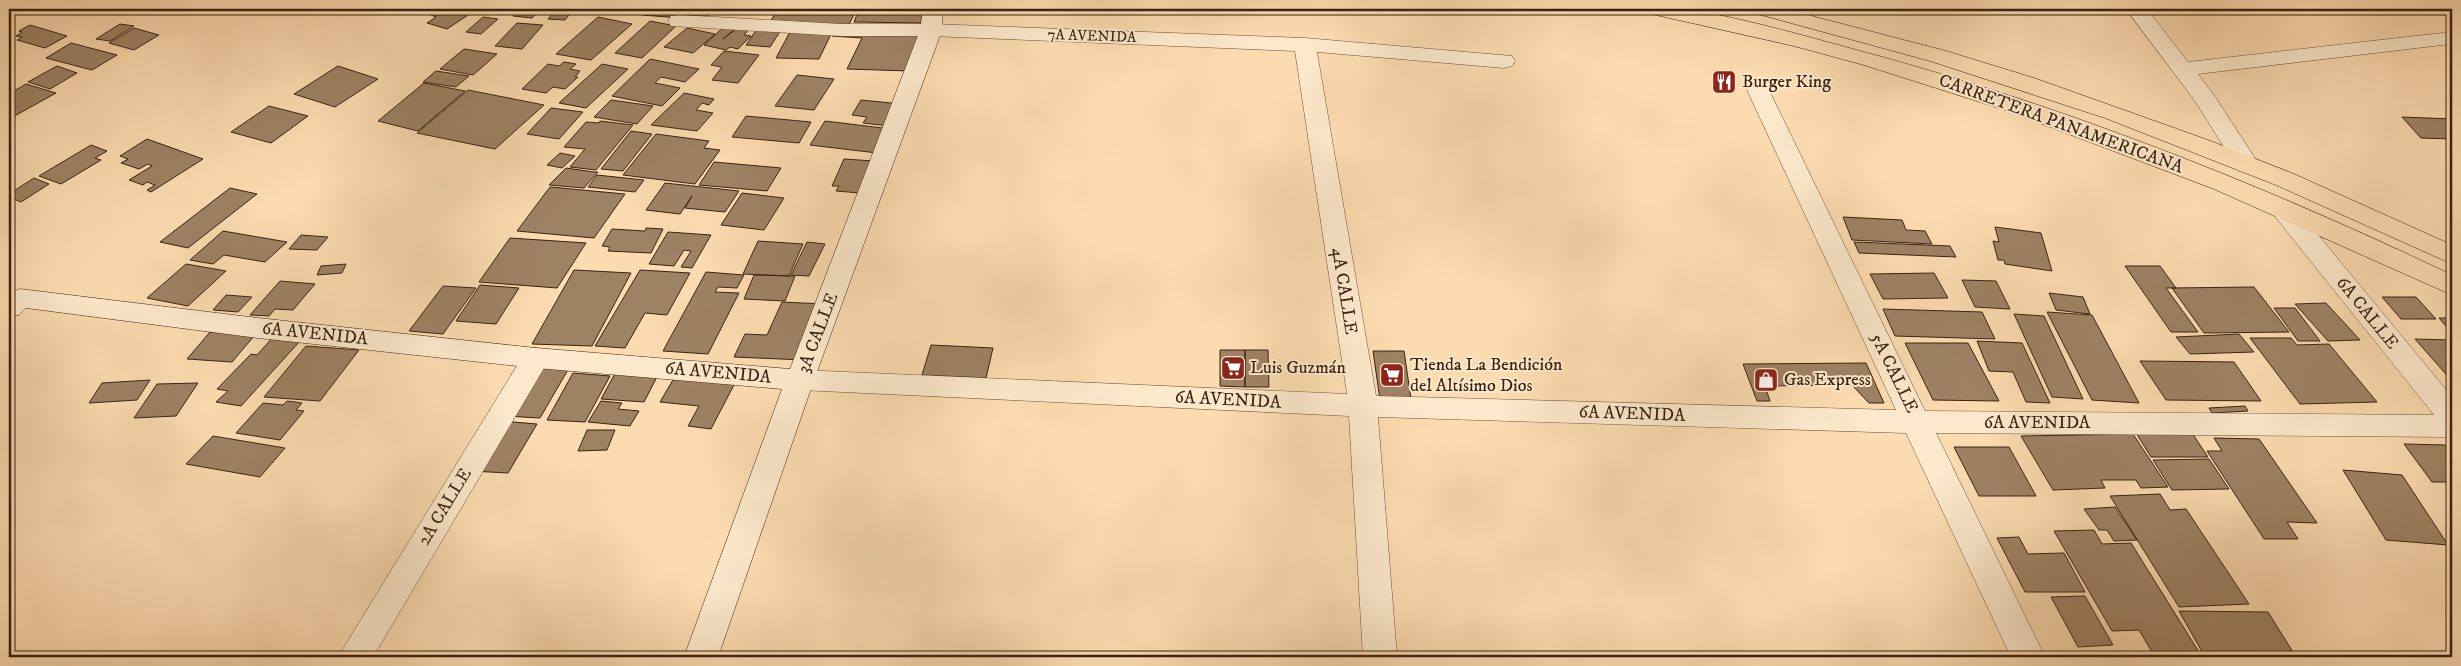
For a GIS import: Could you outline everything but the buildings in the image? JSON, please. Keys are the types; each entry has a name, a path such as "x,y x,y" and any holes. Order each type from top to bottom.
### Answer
{"highway":[{"name":"CARRETERA PANAMERICANA","path":"1654,9 1713,20 1844,52 1982,93 2127,145 2282,208 2400,260 2452,286"},
{"name":"CARRETERA PANAMERICANA","path":"1761,9 1854,31 1994,72 2141,123 2248,166 2452,255"}],"street":[{"path":"2136,9 2205,98 2248,166"},
{"name":"7A AVENIDA","path":"678,21 841,30 932,19 1504,61"},
{"name":"3A CALLE","path":"701,657 932,19"},
{"path":"2182,69 2442,39"},
{"name":"4A CALLE","path":"1305,46 1363,406 1380,657"},
{"name":"5A CALLE","path":"1758,90 1918,422 2028,657"},
{"name":"6A CALLE","path":"2282,208 2452,417"},
{"name":"6A AVENIDA","path":"12,300 536,358 800,380 1363,406 1918,422 2452,426"},
{"name":"2A CALLE","path":"355,657 536,358"}],"place":[{"name":"Burger King","path":"1724,82"},
{"name":"Luis Guzmán","path":"1233,368"},
{"name":"Tienda La Bendición del Altísimo Dios","path":"1392,375"},
{"name":"Gas Express","path":"1766,380"}]}
